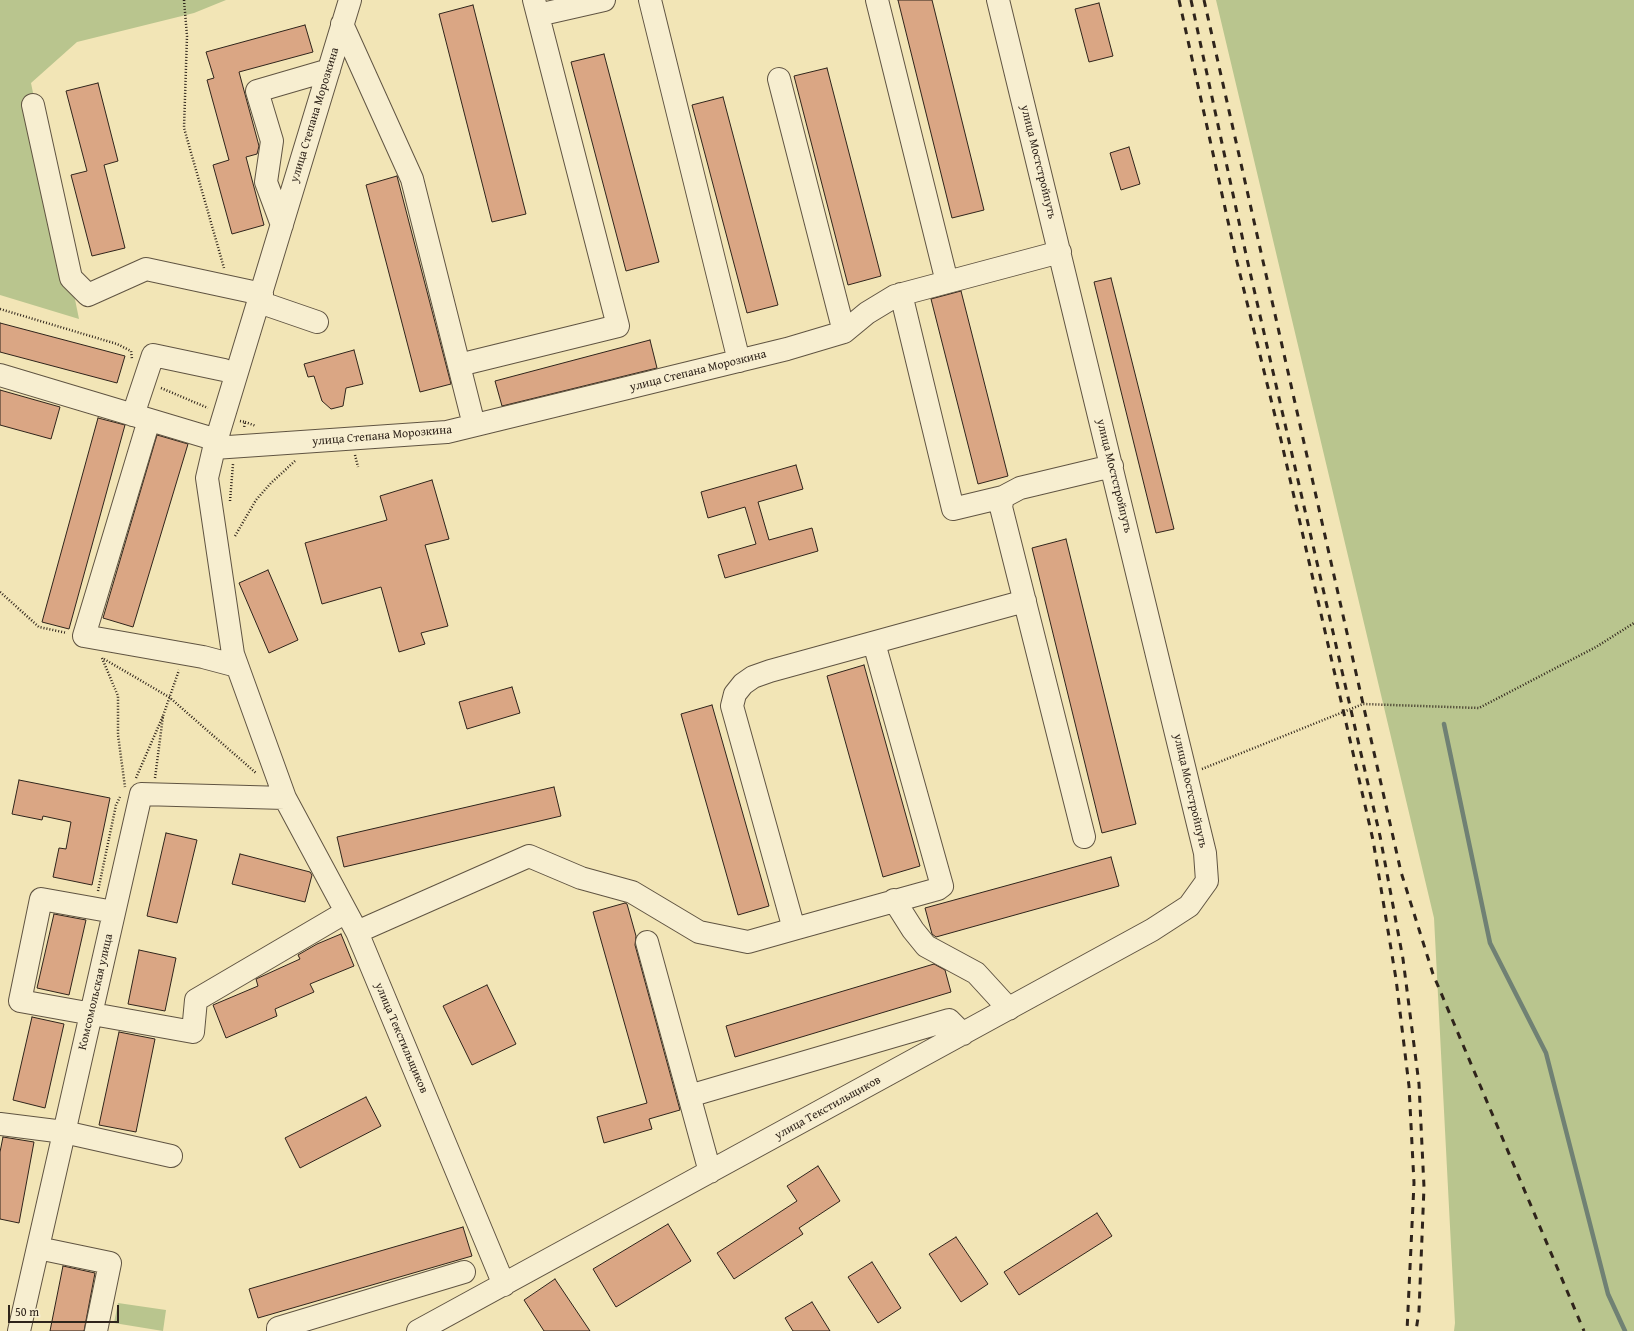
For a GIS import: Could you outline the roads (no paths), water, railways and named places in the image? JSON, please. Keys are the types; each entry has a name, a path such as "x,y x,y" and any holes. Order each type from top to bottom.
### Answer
{"street":[{"name":"улица Степана Морозкина","path":"350,0 215,444 238,447 447,432 474,426 787,349 844,332 867,312 895,296 1060,252"},
{"path":"459,365 618,326 536,7 604,0"},
{"path":"650,0 739,361"},
{"path":"877,0 947,282"},
{"name":"улица Мостстройпуть","path":"998,0 1205,853 1207,881 1189,906 1152,930"},
{"path":"342,24 412,179 474,426"},
{"path":"282,225 266,182 272,140 257,91 329,70"},
{"path":"779,79 844,332"},
{"path":"33,105 70,278 88,295 146,269 229,287 260,298 317,322"},
{"path":"901,294 953,509 1003,498 1020,488 1112,466"},
{"path":"224,370 153,355 143,380 141,417 84,636 185,653 237,666"},
{"path":"0,375 141,417 215,444"},
{"name":"улица Текстильщиков","path":"215,444 207,478 233,654 237,666 285,798 357,932 504,1285"},
{"path":"1003,498 1001,508 1084,836"},
{"path":"794,929 732,706 735,694 743,684 753,677 1025,600"},
{"path":"357,932 529,856 581,878 632,892 699,932 748,942 942,886 942,881 874,642"},
{"name":"Комсомольская улица","path":"19,1331 114,912 137,788 285,798"},
{"path":"114,912 41,899 20,1001 91,1015 193,1032 196,1000 346,912"},
{"path":"894,900 913,930 926,946 976,973 1009,1009"},
{"name":"улица Текстильщиков","path":"424,1330 1152,930"},
{"path":"647,942 710,1172"},
{"path":"689,1096 949,1020 963,1034"},
{"path":"0,1124 64,1132 171,1156"},
{"path":"38,1248 110,1263 96,1331"},
{"path":"278,1331 278,1328 464,1272"}],"waterway":[{"path":"1444,724 1490,943 1546,1053 1608,1294 1625,1331"}],"railway":[{"path":"1179,0 1237,262 1281,440 1373,840 1396,979 1409,1086 1414,1183 1407,1331"},
{"path":"1191,0 1247,259 1380,836 1403,959 1419,1084 1424,1187 1419,1311 1416,1331"},
{"path":"1204,0 1401,872 1433,974 1584,1331"}]}
